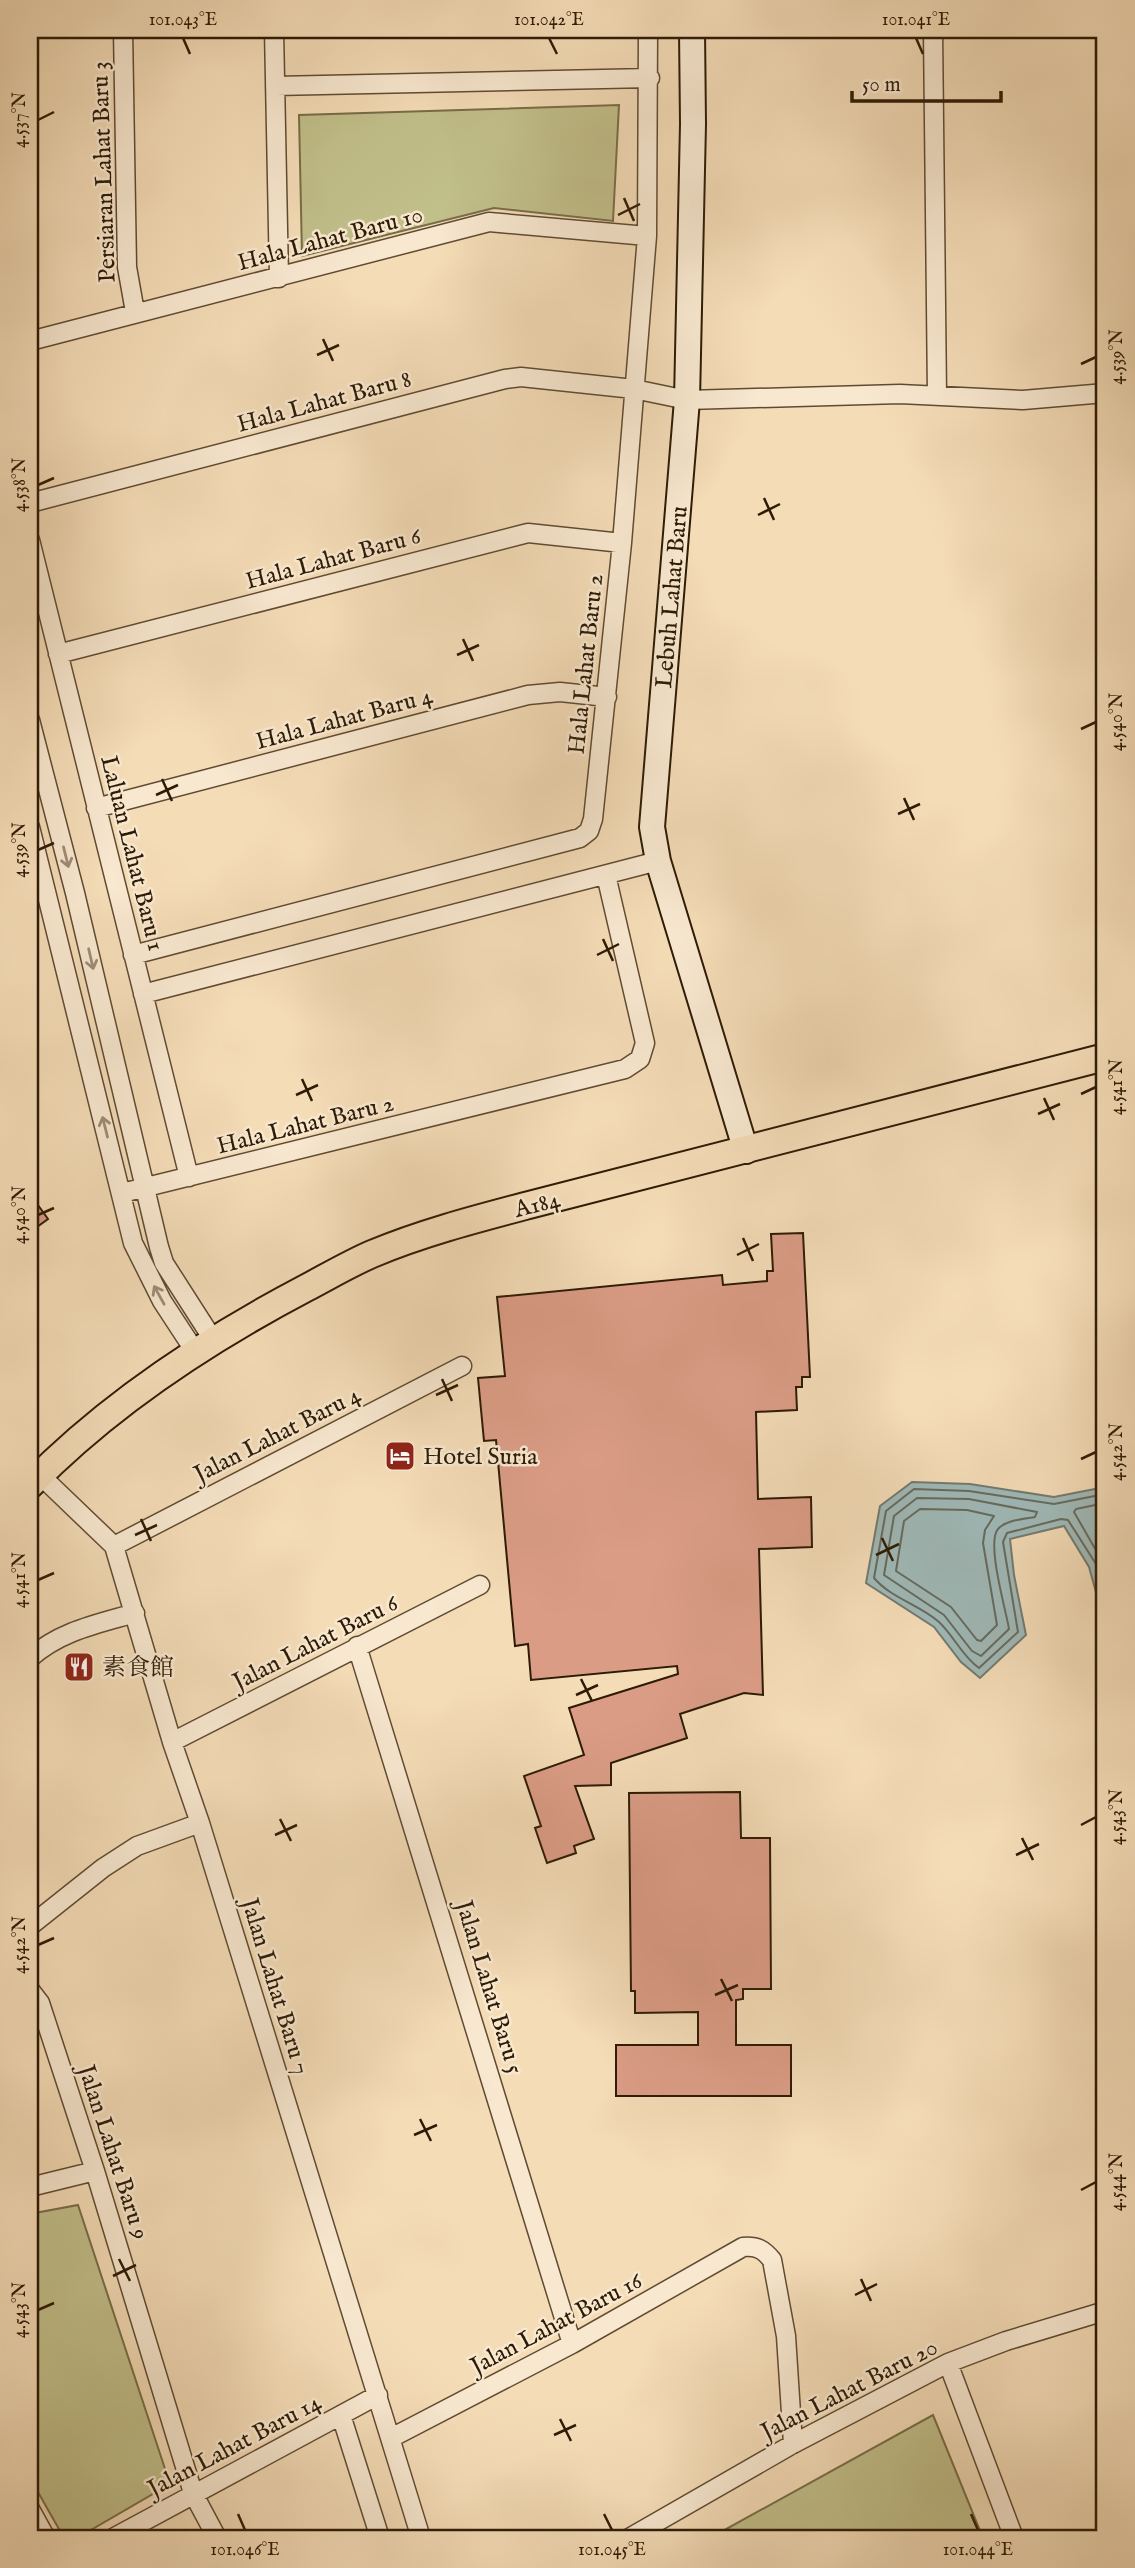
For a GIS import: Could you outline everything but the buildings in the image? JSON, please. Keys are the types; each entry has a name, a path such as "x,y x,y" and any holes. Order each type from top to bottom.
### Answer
{"main road":[{"name":"A184","path":"35,1480 103,1420 205,1347 263,1310 370,1255 407,1241 529,1205 1105,1057"}],"street":[{"name":"Persiaran Lahat Baru 3","path":"123,30 127,267 135,312"},
{"path":"274,30 279,278"},
{"name":"Hala Lahat Baru 2","path":"133,955 580,838 589,831 593,819 607,697 647,236 650,78 648,30"},
{"name":"Lebuh Lahat Baru","path":"692,30 693,124 687,400 652,827 658,862 746,1150"},
{"path":"933,30 937,396"},
{"path":"275,86 650,78"},
{"name":"Hala Lahat Baru 10","path":"30,341 489,222 647,236"},
{"name":"Hala Lahat Baru 8","path":"30,503 521,377 634,389 687,400 900,394 1023,400 1105,393"},
{"name":"Hala Lahat Baru 6","path":"58,654 528,533 622,543"},
{"name":"Laluan Lahat Baru 1","path":"30,540 189,1177"},
{"name":"Hala Lahat Baru 4","path":"96,808 528,695 560,692 607,697"},
{"path":"30,720 75,892 164,1263 205,1347"},
{"path":"30,827 133,1243 162,1301 205,1347"},
{"path":"143,994 658,862"},
{"name":"Hala Lahat Baru 2","path":"122,1193 625,1069 640,1059 645,1044 606,875"},
{"name":"Jalan Lahat Baru 4","path":"114,1546 462,1366"},
{"name":"Jalan Lahat Baru 7","path":"35,1480 114,1546 172,1742 200,1823 421,2538"},
{"name":"Jalan Lahat Baru 6","path":"172,1742 480,1585"},
{"path":"30,1658 40,1648 71,1631 135,1614"},
{"name":"Jalan Lahat Baru 5","path":"358,1646 572,2344"},
{"path":"30,1926 103,1868 137,1846 200,1823"},
{"name":"Jalan Lahat Baru 9","path":"30,1990 40,2003 95,2171 193,2493 217,2538"},
{"path":"30,2187 95,2171"},
{"name":"Jalan Lahat Baru 16","path":"391,2438 572,2344 743,2248 755,2247 764,2251 772,2260 786,2336 793,2444"},
{"name":"Jalan Lahat Baru 20","path":"629,2538 793,2444 948,2363 1105,2311"},
{"path":"948,2363 1014,2538"},
{"name":"Jalan Lahat Baru 14","path":"113,2538 377,2395"},
{"path":"341,2415 380,2538"},
{"path":"30,2509 46,2538"}],"shaded area":[{"path":"619,105 613,221 494,208 302,256 299,115"},
{"path":"78,2205 170,2484 77,2538 64,2538 30,2478 30,2217 35,2213"},
{"path":"933,2415 983,2538 710,2538"}],"water":[{"path":"912,1482 970,1484 1054,1497 1105,1487 1105,1614 1089,1567 1064,1526 1010,1539 1026,1635 980,1678 961,1662 934,1627 866,1583 880,1506"}],"place":[{"name":"Hotel Suria","path":"400,1456"},
{"name":"素食館","path":"79,1667"}]}
